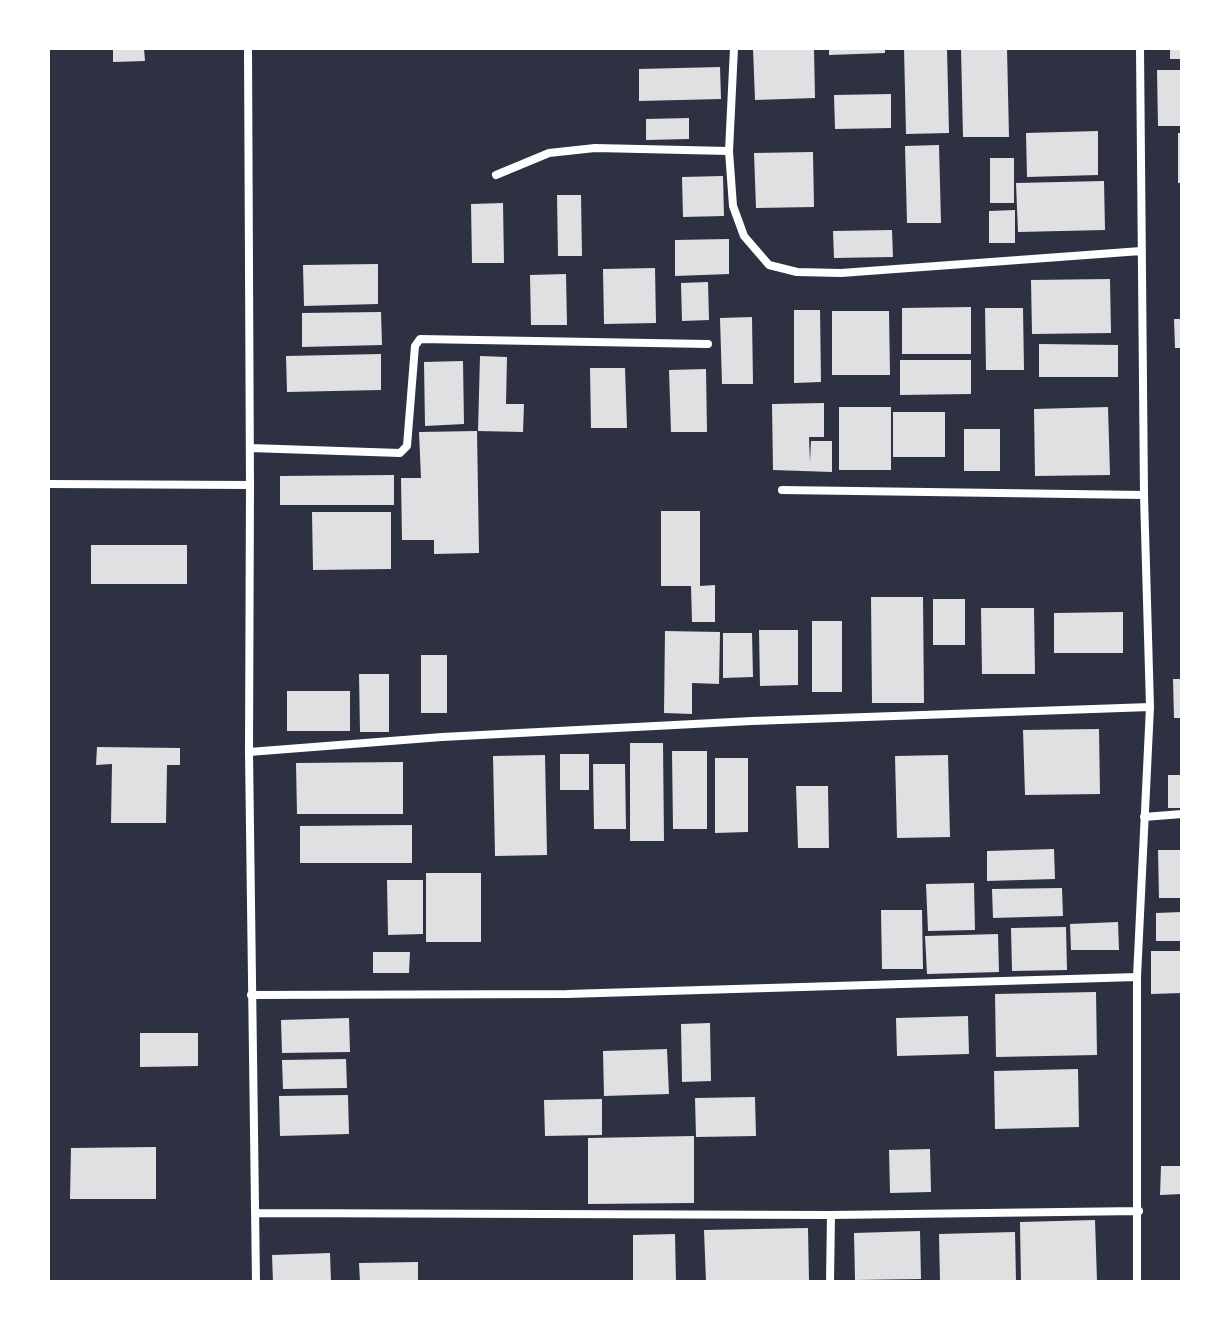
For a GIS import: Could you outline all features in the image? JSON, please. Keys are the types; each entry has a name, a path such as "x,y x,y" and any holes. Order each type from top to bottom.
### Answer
{"street":[{"path":"248,48 249,752 256,1282"},
{"path":"734,48 729,151 733,206 744,236 769,265 797,272 841,273 1141,251"},
{"path":"1137,1282 1137,977 1150,707 1144,495 1140,48"},
{"path":"496,175 549,153 595,148 729,151"},
{"path":"250,448 400,453 407,446 415,346 420,339 708,344"},
{"path":"48,484 250,485"},
{"path":"782,490 1144,495"},
{"path":"249,752 442,737 674,725 1150,707"},
{"path":"1144,817 1182,814"},
{"path":"251,995 567,994 1137,977"},
{"path":"256,1213 831,1215 1139,1211"},
{"path":"830,1282 831,1215"}],"building":[{"path":"113,48 144,48 145,61 113,62"},
{"path":"753,48 814,48 815,98 755,100"},
{"path":"829,48 885,48 885,53 829,55"},
{"path":"904,48 947,48 949,133 906,134"},
{"path":"961,48 1007,48 1009,137 963,137"},
{"path":"1170,48 1182,48 1182,59 1170,59"},
{"path":"720,67 721,99 639,101 639,69"},
{"path":"1157,70 1182,70 1182,126 1158,126"},
{"path":"891,94 891,128 835,129 834,95"},
{"path":"689,118 689,139 646,140 646,119"},
{"path":"1098,131 1098,175 1027,177 1026,133"},
{"path":"1178,133 1182,133 1182,183 1178,183"},
{"path":"939,145 941,223 907,223 905,146"},
{"path":"813,152 814,207 756,208 754,153"},
{"path":"990,158 1014,158 1014,203 990,203"},
{"path":"723,176 724,216 683,217 682,177"},
{"path":"1104,181 1105,230 1018,232 1016,183"},
{"path":"557,195 581,195 582,256 558,256"},
{"path":"503,203 504,263 472,263 471,204"},
{"path":"1015,210 1015,243 989,243 989,211"},
{"path":"892,230 893,257 834,258 833,231"},
{"path":"729,239 729,274 675,276 675,240"},
{"path":"378,264 378,304 304,306 303,265"},
{"path":"655,268 656,323 604,324 603,269"},
{"path":"566,274 567,325 531,325 530,275"},
{"path":"1110,279 1111,333 1032,334 1031,280"},
{"path":"708,282 709,320 682,321 681,283"},
{"path":"971,307 971,354 902,354 902,308"},
{"path":"985,308 1023,308 1024,370 986,370"},
{"path":"794,310 820,310 821,382 794,383"},
{"path":"832,311 889,311 890,375 832,375"},
{"path":"381,312 382,345 302,347 302,313"},
{"path":"752,317 753,384 722,384 720,318"},
{"path":"1174,319 1182,319 1182,348 1175,348"},
{"path":"1039,344 1118,345 1118,377 1039,377"},
{"path":"381,354 381,390 287,392 286,356"},
{"path":"480,356 507,357 506,404 524,404 523,432 478,431"},
{"path":"900,360 971,360 971,394 900,395"},
{"path":"463,361 464,424 425,426 424,362"},
{"path":"590,368 625,368 627,428 591,428"},
{"path":"706,369 707,432 671,432 669,370"},
{"path":"824,403 824,437 809,437 810,462 811,441 832,441 832,472 773,470 772,404"},
{"path":"839,407 891,407 891,470 839,470"},
{"path":"1108,407 1110,475 1035,476 1034,409"},
{"path":"893,412 945,412 945,457 893,457"},
{"path":"964,429 1000,429 1000,471 964,471"},
{"path":"477,431 479,553 434,554 434,540 402,540 401,478 421,478 419,432"},
{"path":"394,475 394,505 280,505 280,476"},
{"path":"661,511 700,511 700,586 715,585 715,622 692,622 691,586 661,586"},
{"path":"312,512 391,512 391,569 313,570"},
{"path":"91,545 187,545 187,584 91,584"},
{"path":"871,597 923,597 924,703 872,703"},
{"path":"933,599 965,599 965,645 933,645"},
{"path":"981,608 1034,608 1035,674 982,674"},
{"path":"1123,612 1123,653 1054,653 1054,613"},
{"path":"812,621 842,621 842,692 812,692"},
{"path":"759,630 798,630 798,685 760,686"},
{"path":"665,631 720,632 719,684 692,683 692,714 664,713"},
{"path":"723,633 752,633 753,677 723,678"},
{"path":"421,655 447,655 447,713 421,713"},
{"path":"359,674 389,674 389,732 360,732"},
{"path":"1173,679 1182,679 1182,718 1174,718"},
{"path":"287,691 350,691 350,731 287,731"},
{"path":"1099,729 1100,794 1025,795 1023,730"},
{"path":"630,743 663,743 664,841 630,841"},
{"path":"97,747 180,748 180,765 167,765 166,823 111,823 112,764 96,765"},
{"path":"672,751 707,751 707,829 673,829"},
{"path":"560,754 589,754 589,790 560,790"},
{"path":"545,755 547,855 495,856 493,756"},
{"path":"948,755 950,837 897,838 895,756"},
{"path":"715,758 748,758 748,832 715,833"},
{"path":"403,762 403,814 297,814 296,763"},
{"path":"593,764 625,764 626,829 594,829"},
{"path":"1168,775 1182,775 1182,808 1168,808"},
{"path":"796,786 828,786 829,848 798,848"},
{"path":"412,825 412,863 300,863 300,826"},
{"path":"1054,849 1055,879 987,881 987,851"},
{"path":"1158,850 1182,850 1182,898 1159,898"},
{"path":"426,873 481,873 481,942 426,942"},
{"path":"387,880 423,880 423,934 388,935"},
{"path":"974,883 975,930 928,931 926,884"},
{"path":"1062,888 1063,916 993,918 992,889"},
{"path":"881,910 922,910 923,969 882,969"},
{"path":"1182,912 1182,941 1156,941 1156,913"},
{"path":"1118,922 1119,950 1071,950 1070,924"},
{"path":"1066,927 1067,970 1012,971 1011,928"},
{"path":"998,934 999,972 927,974 925,936"},
{"path":"1151,951 1182,951 1182,993 1151,994"},
{"path":"373,952 410,952 409,973 373,973"},
{"path":"1096,992 1097,1055 996,1057 995,994"},
{"path":"968,1016 969,1054 897,1056 896,1018"},
{"path":"349,1018 350,1052 282,1053 281,1020"},
{"path":"710,1023 711,1081 682,1082 681,1024"},
{"path":"140,1033 198,1033 198,1066 140,1067"},
{"path":"667,1049 669,1094 604,1096 603,1051"},
{"path":"346,1059 347,1088 283,1089 282,1060"},
{"path":"1078,1069 1079,1127 995,1129 994,1071"},
{"path":"348,1095 349,1134 280,1136 279,1096"},
{"path":"755,1097 756,1136 696,1137 695,1098"},
{"path":"602,1099 602,1135 545,1136 544,1100"},
{"path":"694,1136 694,1203 588,1204 588,1138"},
{"path":"156,1147 156,1199 70,1199 71,1148"},
{"path":"930,1149 931,1192 890,1193 889,1150"},
{"path":"1161,1166 1182,1166 1182,1194 1160,1195"},
{"path":"1095,1220 1097,1281 1021,1282 1020,1222"},
{"path":"808,1228 809,1282 706,1282 704,1230"},
{"path":"920,1231 921,1279 855,1280 854,1233"},
{"path":"1015,1232 1016,1282 940,1282 939,1234"},
{"path":"675,1234 676,1282 633,1282 633,1235"},
{"path":"330,1253 331,1282 273,1282 272,1255"},
{"path":"418,1262 418,1282 360,1282 359,1263"}]}
